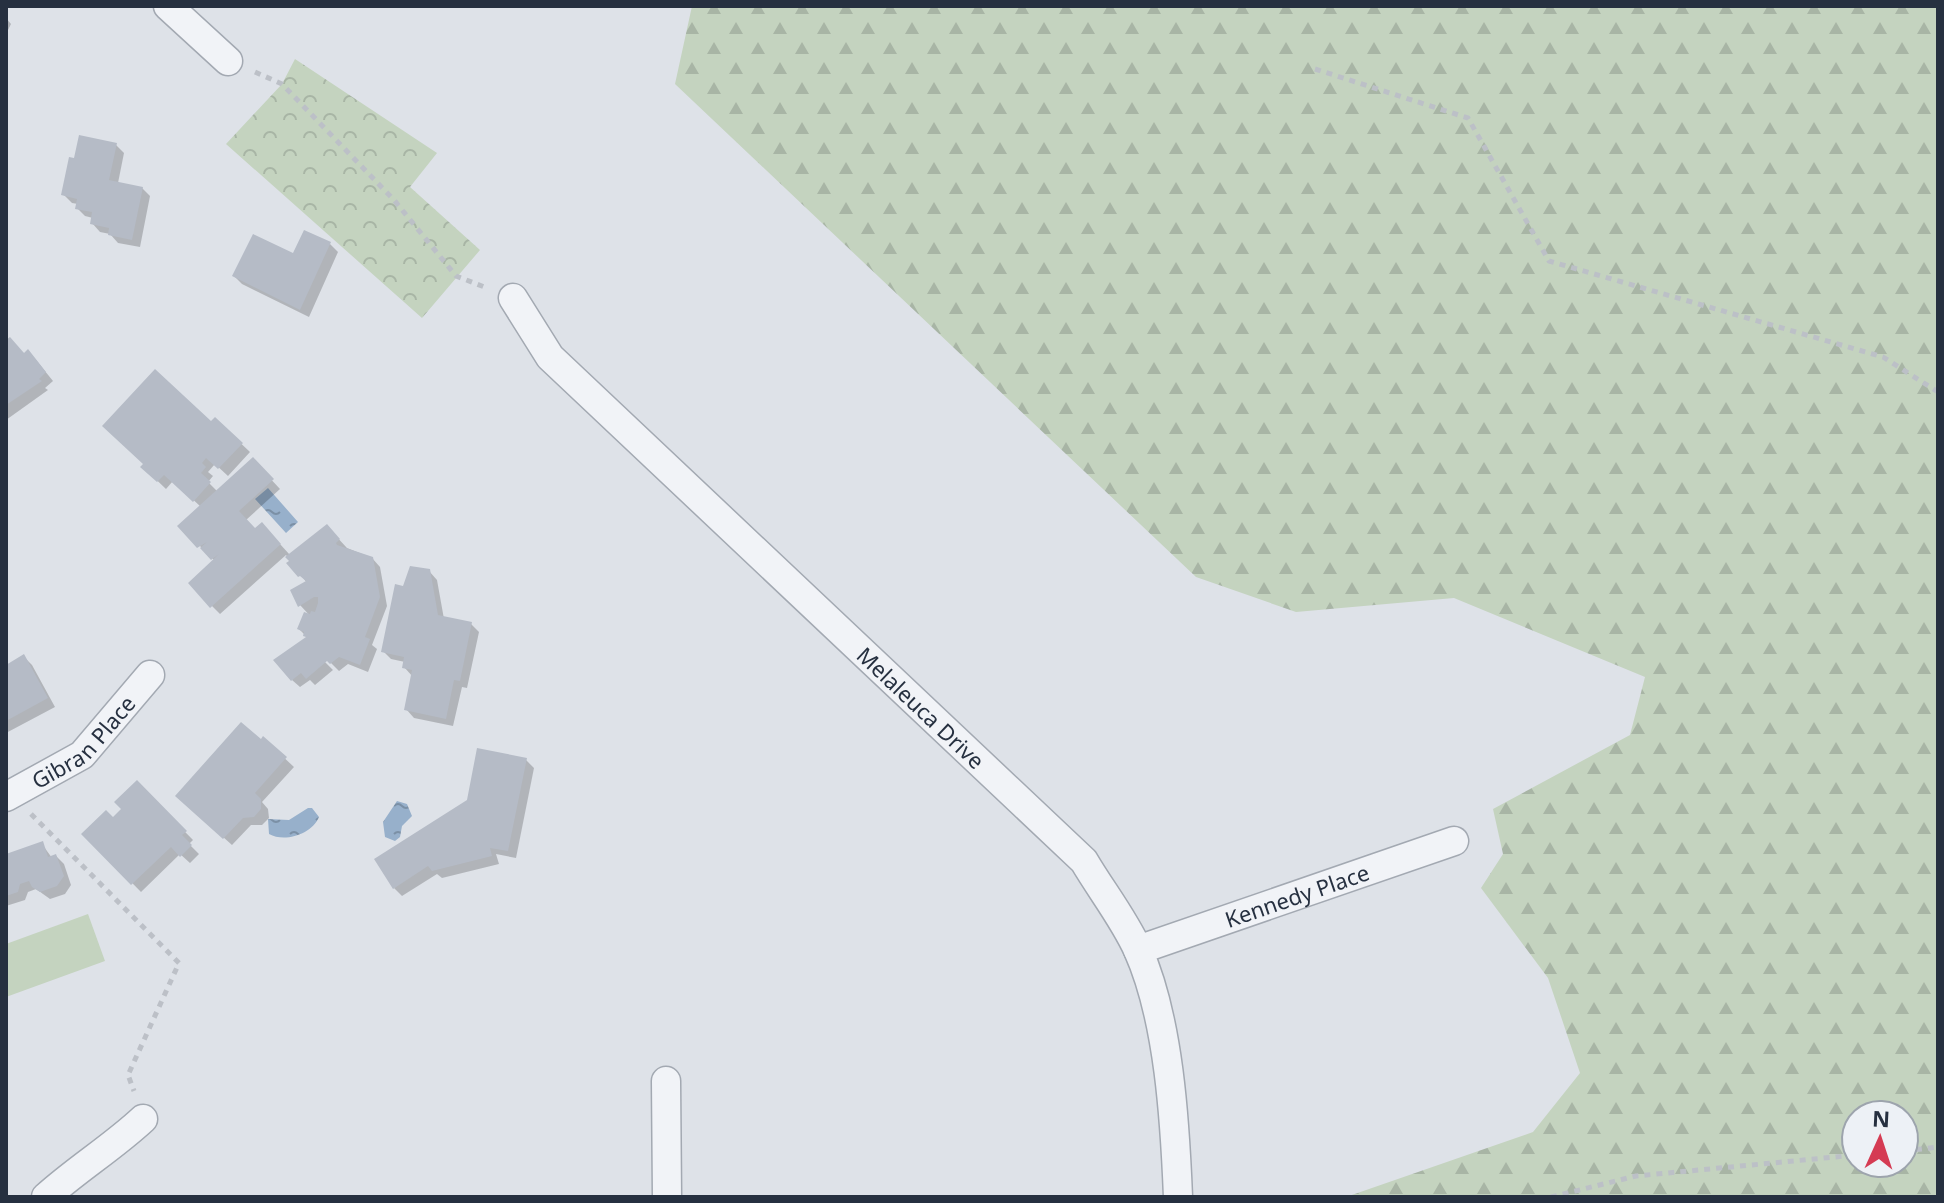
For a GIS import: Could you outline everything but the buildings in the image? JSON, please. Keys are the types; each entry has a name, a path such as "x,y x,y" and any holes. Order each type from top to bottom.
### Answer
{"street":[{"path":"168,6 228,61"},
{"name":"Melaleuca Drive","path":"513,298 550,357 1084,861 1138,950 1156,1008 1170,1078 1178,1197"},
{"name":"Gibran Place","path":"9,796 82,755 150,675"},
{"name":"Kennedy Place","path":"1138,950 1454,841"},
{"path":"666,1081 667,1197"},
{"path":"46,1197 67,1178 114,1146 143,1119"}],"path":[{"path":"228,61 282,84 394,200 456,276 513,298"},
{"path":"1315,69 1468,118 1549,261 1883,357 1938,392"},
{"path":"9,796 179,963 128,1075 143,1119"},
{"path":"1551,1197 1636,1176 1840,1157"}],"green space":[{"path":"692,6 1938,6 1938,1197 1346,1197 1533,1132 1580,1073 1548,978 1481,888 1503,854 1493,809 1630,735 1645,677 1454,598 1296,612 1196,577 675,84"},
{"path":"295,59 437,153 410,187 480,250 422,318 226,144 282,84"},
{"path":"88,914 105,961 6,997 6,944"}],"water":[{"path":"268,488 298,522 286,533 255,499"},
{"path":"397,801 407,804 412,816 402,826 400,837 395,841 385,837 383,822"},
{"path":"312,808 319,817 304,832 283,838 269,834 268,819 289,820"}]}
